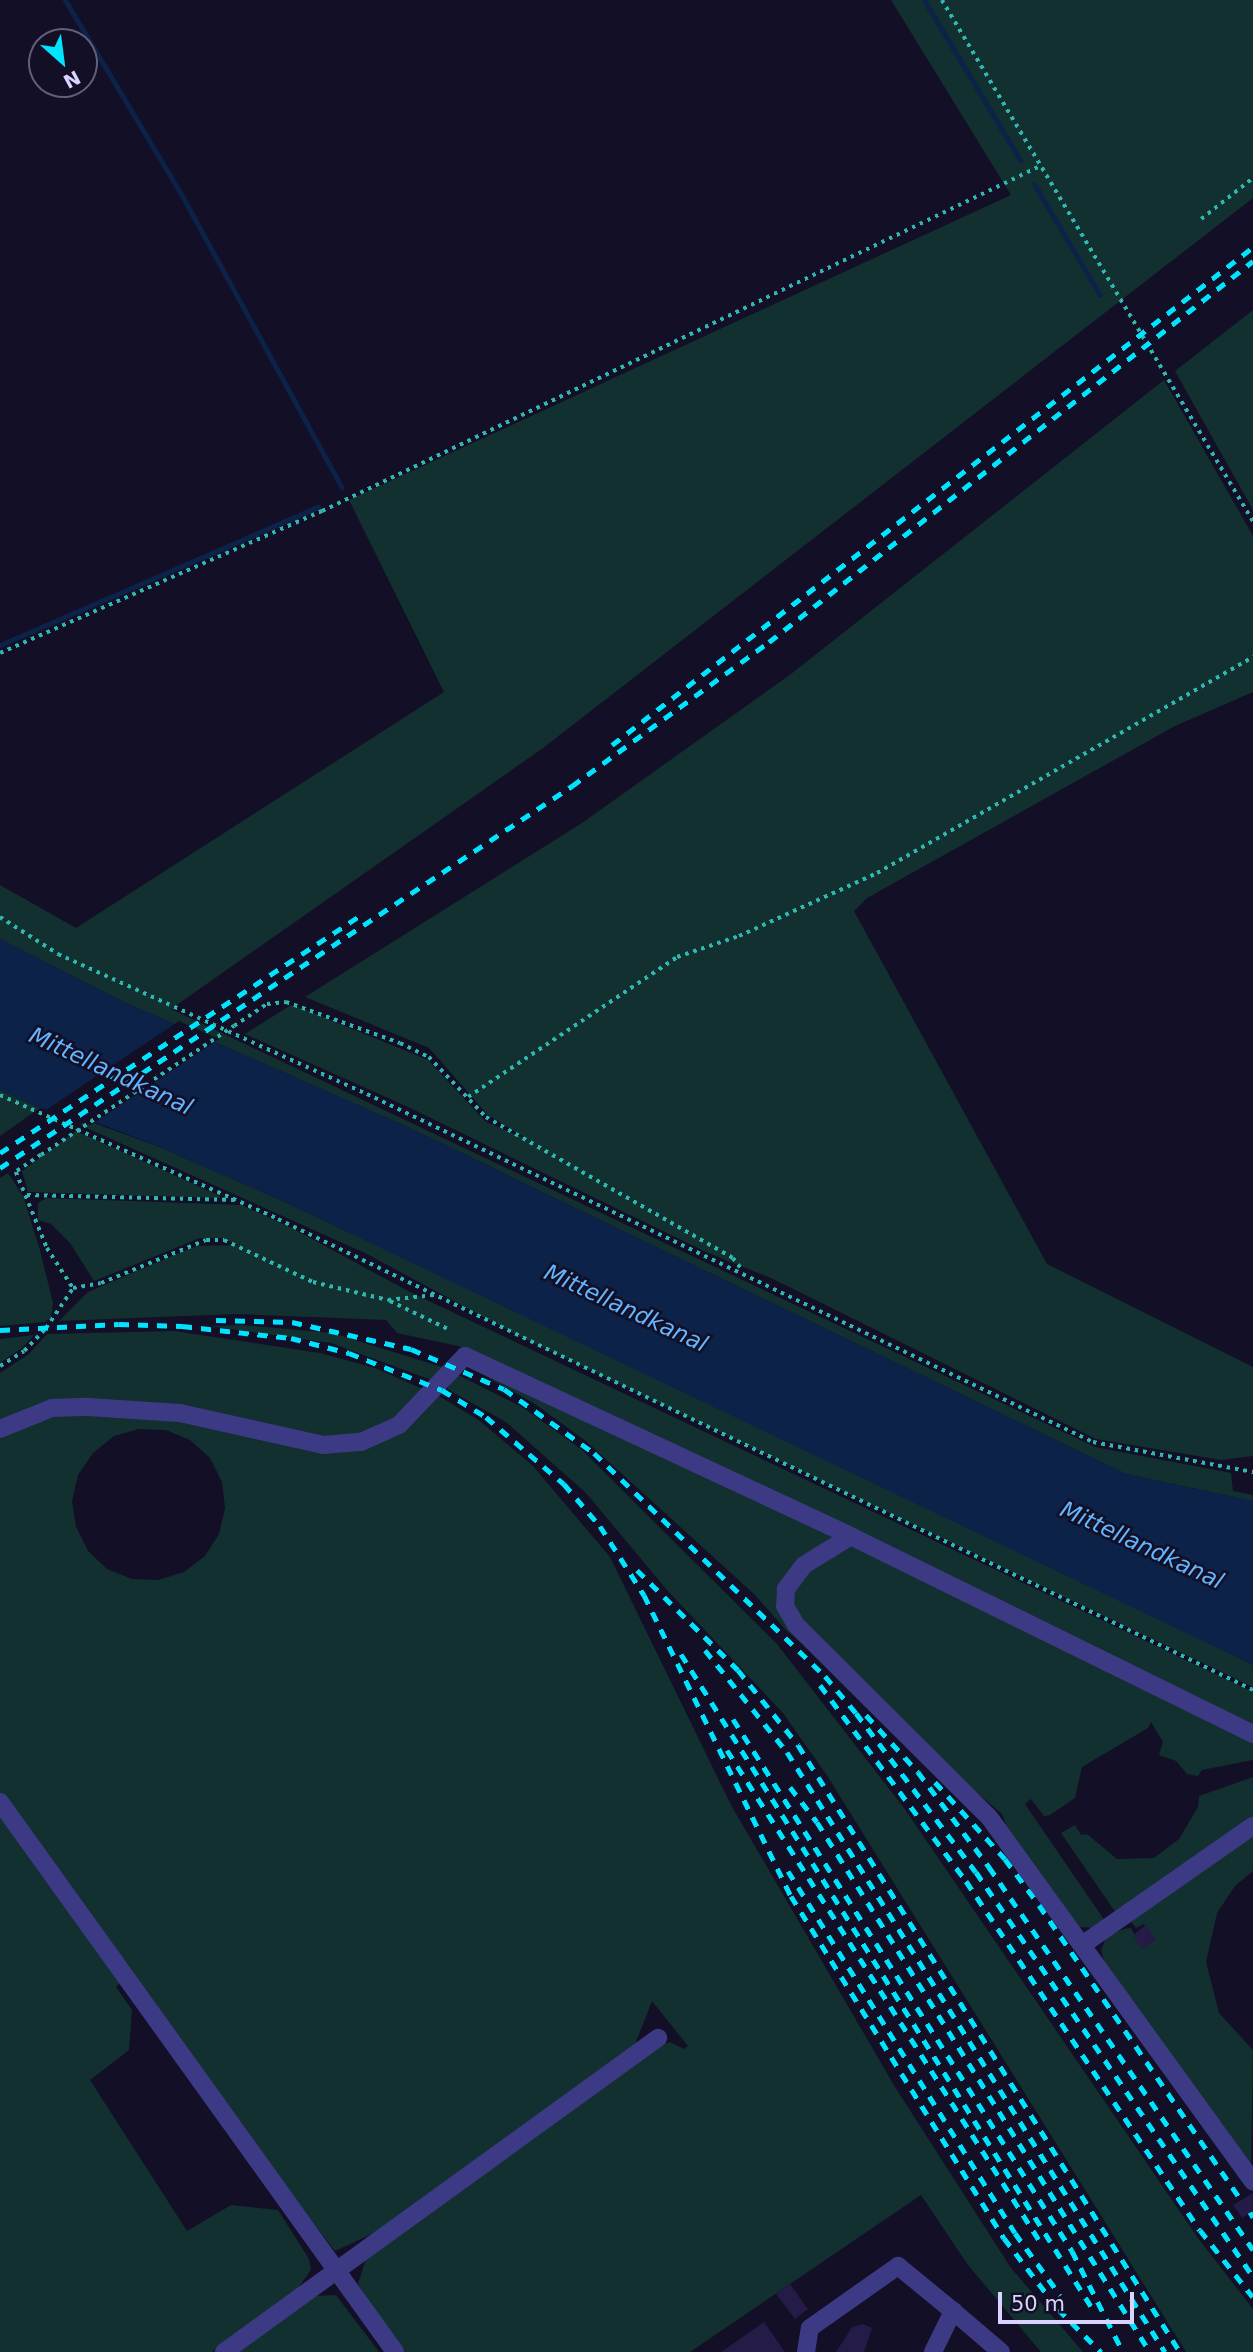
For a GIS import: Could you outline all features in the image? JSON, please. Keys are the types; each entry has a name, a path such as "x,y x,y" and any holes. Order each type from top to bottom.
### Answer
{"lane":[{"path":"0,1429 52,1408 88,1407 180,1413 323,1445 361,1442 398,1425 465,1356 851,1536 1253,1734"},
{"path":"851,1536 804,1565 786,1589 785,1606 796,1625 989,1817 1066,1924 1085,1943 1253,2182"},
{"path":"0,1802 395,2352"},
{"path":"1085,1943 1253,1826"},
{"path":"224,2352 658,2038"},
{"path":"806,2352 810,2328 898,2266 1001,2352"},
{"path":"933,2352 953,2311"}],"path":[{"path":"942,0 1253,521"},
{"path":"0,653 322,511 1040,166"},
{"path":"1201,219 1253,178"},
{"path":"468,1097 677,957 739,936 877,873 1253,657"},
{"path":"0,917 58,954 744,1272 1093,1442 1253,1472"},
{"path":"73,1288 47,1248 16,1172 267,1004 296,1004 429,1057 486,1117 733,1258 744,1272"},
{"path":"0,1095 238,1200 1253,1690"},
{"path":"27,1195 238,1200"},
{"path":"0,1366 24,1351 46,1328 73,1288 101,1283 183,1247 216,1239 313,1282 388,1300 450,1330"},
{"path":"388,1300 435,1295"}],"green space":[{"path":"891,0 1253,0 1253,198 543,748 171,1009 1095,1447 1231,1473 1233,1491 1253,1495 1253,1501 1126,1474 412,1129 122,1001 0,939 0,885 76,928 444,692 349,500 1011,195"},
{"path":"1253,310 1253,510 1175,371"},
{"path":"1164,380 1253,536 1253,692 1175,726 867,898 854,911 1047,1264 1253,1367 1253,1456 1221,1460 1096,1439 773,1279 706,1252 406,1106 245,1034 291,1005 304,1009 428,1060 486,1122 529,1140 488,1115 429,1048 305,997 582,823 791,674"},
{"path":"0,1090 40,1108 0,1136"},
{"path":"86,1120 162,1148 285,1202 1093,1586 1253,1665 1253,1687 517,1335 367,1254 80,1125"},
{"path":"76,1131 220,1198 28,1192 22,1171"},
{"path":"8,1173 23,1196 40,1250 53,1303 51,1317 45,1322 0,1326 0,1178"},
{"path":"46,1198 241,1205 290,1227 408,1291 1253,1692 1253,1760 1202,1770 1198,1776 1187,1774 1176,1761 1159,1755 1163,1742 1151,1722 1148,1728 1082,1767 1075,1798 1050,1815 1044,1816 1031,1799 1025,1804 1105,1921 1093,1928 1079,1927 1010,1837 1002,1814 786,1630 755,1595 587,1442 535,1404 464,1364 536,1385 458,1346 397,1333 386,1320 236,1314 59,1321 88,1292 165,1259 197,1246 239,1245 221,1238 200,1238 94,1281 70,1243 51,1224 38,1220 38,1203"},
{"path":"243,1325 332,1333 445,1368 437,1382 331,1343 209,1326"},
{"path":"174,1331 320,1353 375,1368 425,1390 383,1430 316,1440 72,1403 0,1425 0,1373 29,1354 47,1334"},
{"path":"34,1335 22,1348 0,1363 0,1339"},
{"path":"456,1374 522,1407 581,1449 777,1644 904,1808 1198,2238 1253,2309 1253,2352 1186,2352 826,1774 783,1713 667,1590 586,1493 506,1422 447,1389"},
{"path":"434,1393 480,1421 533,1466 610,1557 731,1805 895,2087 1011,2268 1083,2352 1041,2352 968,2265 921,2195 690,2352 400,2352 358,2284 366,2259 649,2050 670,2042 684,2049 688,2046 652,2001 634,2047 374,2233 335,2251 232,2117 0,1793 0,1434 27,1420 73,1411 154,1417 344,1448","holes":["139,1429 166,1430 190,1440 210,1458 222,1482 225,1508 219,1534 205,1556 184,1572 158,1580 132,1579 107,1569 88,1551 76,1527 72,1501 78,1475 93,1453 114,1436"]},
{"path":"1253,1777 1253,1818 1116,1913 1061,1833 1075,1825 1081,1835 1087,1834 1117,1859 1154,1858 1179,1839 1198,1807 1199,1796"},
{"path":"0,1812 123,1980 116,1987 132,2010 129,2050 90,2080 187,2231 231,2205 278,2210 309,2259 311,2270 296,2291 212,2352 0,2352"},
{"path":"1253,1833 1253,1871 1235,1886 1217,1913 1206,1962 1219,2013 1253,2050 1251,2164 1105,1966 1101,1950 1107,1935 1124,1929 1131,1928 1142,1949 1155,1940 1144,1924 1136,1928 1129,1919"},
{"path":"336,2295 379,2352 233,2352 313,2296"}],"water":[{"name":"Mittellandkanal","path":"0,939 122,1001 412,1129 1126,1474 1253,1501 1253,1665 285,1202 162,1148 95,1122 40,1108 0,1090"}],"pier":[{"path":"179,1021 219,1039 91,1125 43,1112"}],"building":[{"path":"1146,1925 1156,1939 1142,1949 1133,1935"},
{"path":"1253,2193 1253,2211 1242,2218 1233,2205"},
{"path":"790,2284 808,2309 795,2319 776,2294"},
{"path":"764,2322 785,2352 721,2352"},
{"path":"863,2324 872,2328 864,2352 836,2352 852,2327"}],"waterway":[{"path":"65,0 180,192 342,488"},
{"path":"924,0 1020,160"},
{"path":"1034,184 1100,295"},
{"path":"0,645 318,507"}],"railway":[{"path":"612,745 1253,247"},
{"path":"0,1168 572,786 769,642 1253,261"},
{"path":"0,1153 360,916"},
{"path":"216,1320 292,1322 411,1349 504,1389 594,1453 825,1676 856,1713 976,1872 1253,2276"},
{"path":"0,1330 119,1324 182,1326 291,1338 349,1353 442,1390 486,1417 564,1484 600,1526 644,1595 791,1896 1004,2238 1058,2309 1101,2352"},
{"path":"637,1570 738,1670 798,1745 1180,2352"},
{"path":"705,1650 787,1752 1165,2352"},
{"path":"681,1654 1092,2308"},
{"path":"820,1685 966,1881 1200,2230 1253,2297"},
{"path":"866,1715 918,1772 989,1867 1253,2250"},
{"path":"733,1719 1072,2251 1123,2352"},
{"path":"727,1750 1039,2240"},
{"path":"935,1782 1005,1859 1039,1905 1241,2200"},
{"path":"790,1787 817,1822 1150,2352"},
{"path":"788,1871 1015,2233 1060,2295"},
{"path":"1250,2212 1253,2217"}]}
